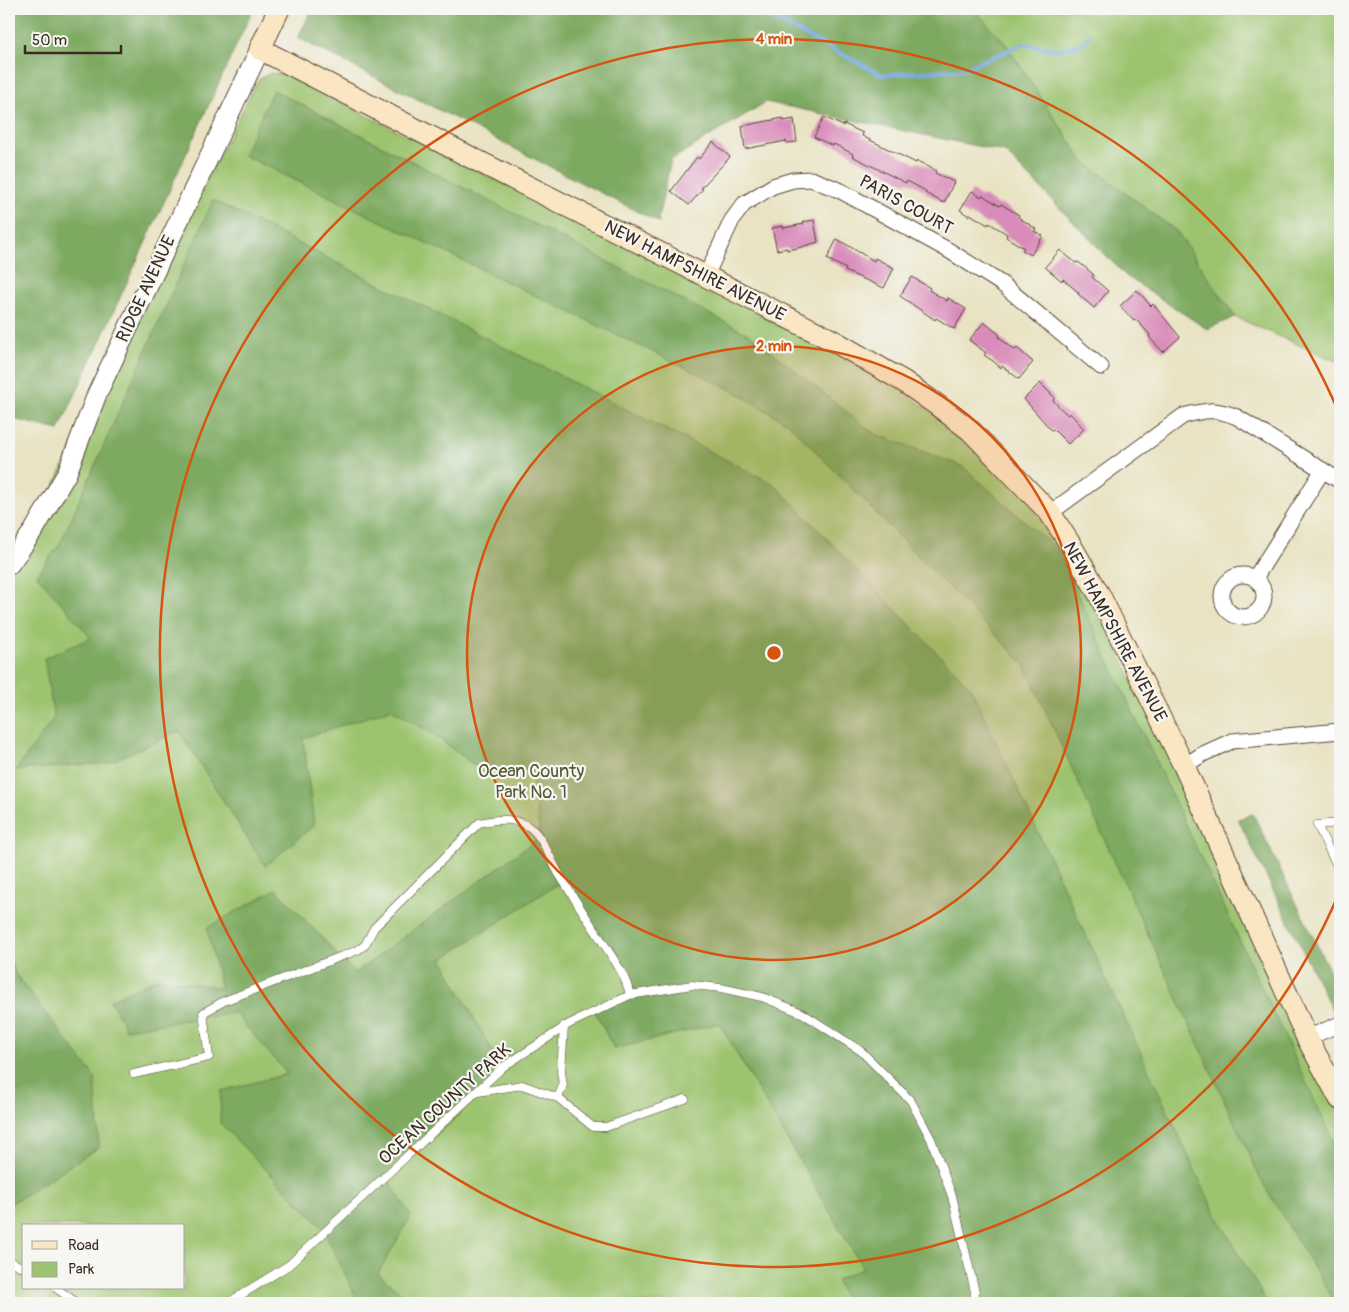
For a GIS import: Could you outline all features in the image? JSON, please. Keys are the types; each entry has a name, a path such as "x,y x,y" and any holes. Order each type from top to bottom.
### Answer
{"main road":[{"name":"RIDGE AVENUE","path":"260,49 279,9"},
{"name":"NEW HAMPSHIRE AVENUE","path":"260,49 443,144 832,340 903,381 970,430 1050,513 1100,596 1184,766 1308,1038 1340,1099"}],"street":[{"name":"RIDGE AVENUE","path":"9,565 34,530 67,473 96,394 260,49"},
{"name":"PARIS COURT","path":"706,276 732,220 744,204 773,186 793,180 810,179 839,190 948,250 1002,284 1100,367"},
{"path":"1050,513 1182,416 1206,410 1222,411 1238,417 1340,481"},
{"path":"1256,578 1322,470"},
{"path":"1184,766 1203,754 1232,741 1340,731"},
{"path":"1308,1038 1340,1024"}],"lane":[{"path":"134,1074 209,1057 203,1013 224,1001 358,950 365,945 374,928 479,823 500,819 522,824 534,830 577,903 626,979 630,996"},
{"path":"1340,823 1317,825 1340,872"},
{"name":"OCEAN COUNTY PARK","path":"228,1303 289,1265 503,1068 564,1026 630,996 692,985 721,988 762,997 802,1013 861,1052 911,1101 931,1139 952,1196 975,1292 974,1303"},
{"path":"558,1098 564,1085 561,1072 564,1026"},
{"path":"478,1092 522,1085 558,1098 593,1127 606,1127 686,1099"},
{"path":"9,1261 22,1267"},
{"path":"59,1290 77,1303"}],"green space":[{"path":"9,9 253,9 59,430 9,418"},
{"path":"312,9 973,9 1005,43 1082,160 1177,232 1235,317 1207,329 1126,276 1005,152 766,102 671,160 658,219 660,223 298,38"},
{"path":"973,9 1340,9 1340,363 1235,317 1177,232 1082,160 1005,43"},
{"name":"Ocean County Park No. 1","path":"271,73 286,75 828,346 898,387 963,436 1050,513 1340,1099 1340,1303 9,1303 9,565 34,530 97,394 258,80"},
{"path":"273,90 752,336 873,433 962,466 1057,550 1340,1155 1340,1303 1335,1303 1261,1180 1024,664 789,424 730,389 243,155"},
{"path":"213,200 774,484 971,688 1213,1209 1267,1303 847,1303 836,1280 863,1268 719,1023 614,1049 595,1011 637,993 565,879 442,959 504,1073 388,1180 411,1216 378,1274 414,1303 359,1303 323,1228 220,1123 221,1091 287,1074 235,1013 126,1029 110,1000 158,978 221,988 207,928 276,889 355,973 540,837 531,768 493,779 430,732 391,709 303,738 314,825 265,866 179,731 108,763 16,770 54,718 44,658 91,638 37,575 60,544"},
{"path":"1253,814 1340,992 1340,1026 1238,819"},
{"path":"9,957 16,975 95,1077 99,1147 9,1205"}],"building":[{"path":"824,117 863,133 862,136 916,163 917,161 936,171 935,173 954,182 944,203 907,181 906,183 852,156 853,154 834,144 833,146 814,137"},
{"path":"783,118 784,121 794,119 797,142 787,143 786,141 745,149 742,126"},
{"path":"713,142 730,157 701,188 703,189 689,205 671,191 697,157 699,159"},
{"path":"972,191 1000,206 1001,204 1019,215 1018,217 1036,229 1034,231 1043,236 1031,255 1022,250 1024,248 1006,237 1007,234 989,223 988,225 960,210"},
{"path":"814,220 818,242 798,248 777,250 772,228 804,224 803,222"},
{"path":"837,239 874,261 875,258 894,268 884,288 845,271 846,269 827,259"},
{"path":"1060,250 1076,263 1078,262 1086,268 1094,275 1092,277 1108,291 1094,308 1063,279 1062,281 1045,267"},
{"path":"912,277 947,301 948,298 966,309 954,329 936,318 935,320 900,296"},
{"path":"1137,290 1151,306 1153,304 1180,337 1163,352 1149,337 1150,335 1143,327 1136,320 1134,321 1120,306"},
{"path":"984,322 1000,335 999,337 1007,344 1015,350 1017,348 1033,362 1019,379 984,355 986,353 969,340"},
{"path":"1040,383 1055,398 1053,400 1060,408 1068,415 1070,413 1084,429 1068,444 1053,429 1052,431 1024,399"}],"waterway":[{"path":"738,9 754,9 882,75 963,69 1024,44 1058,50 1081,44 1090,35"}]}
